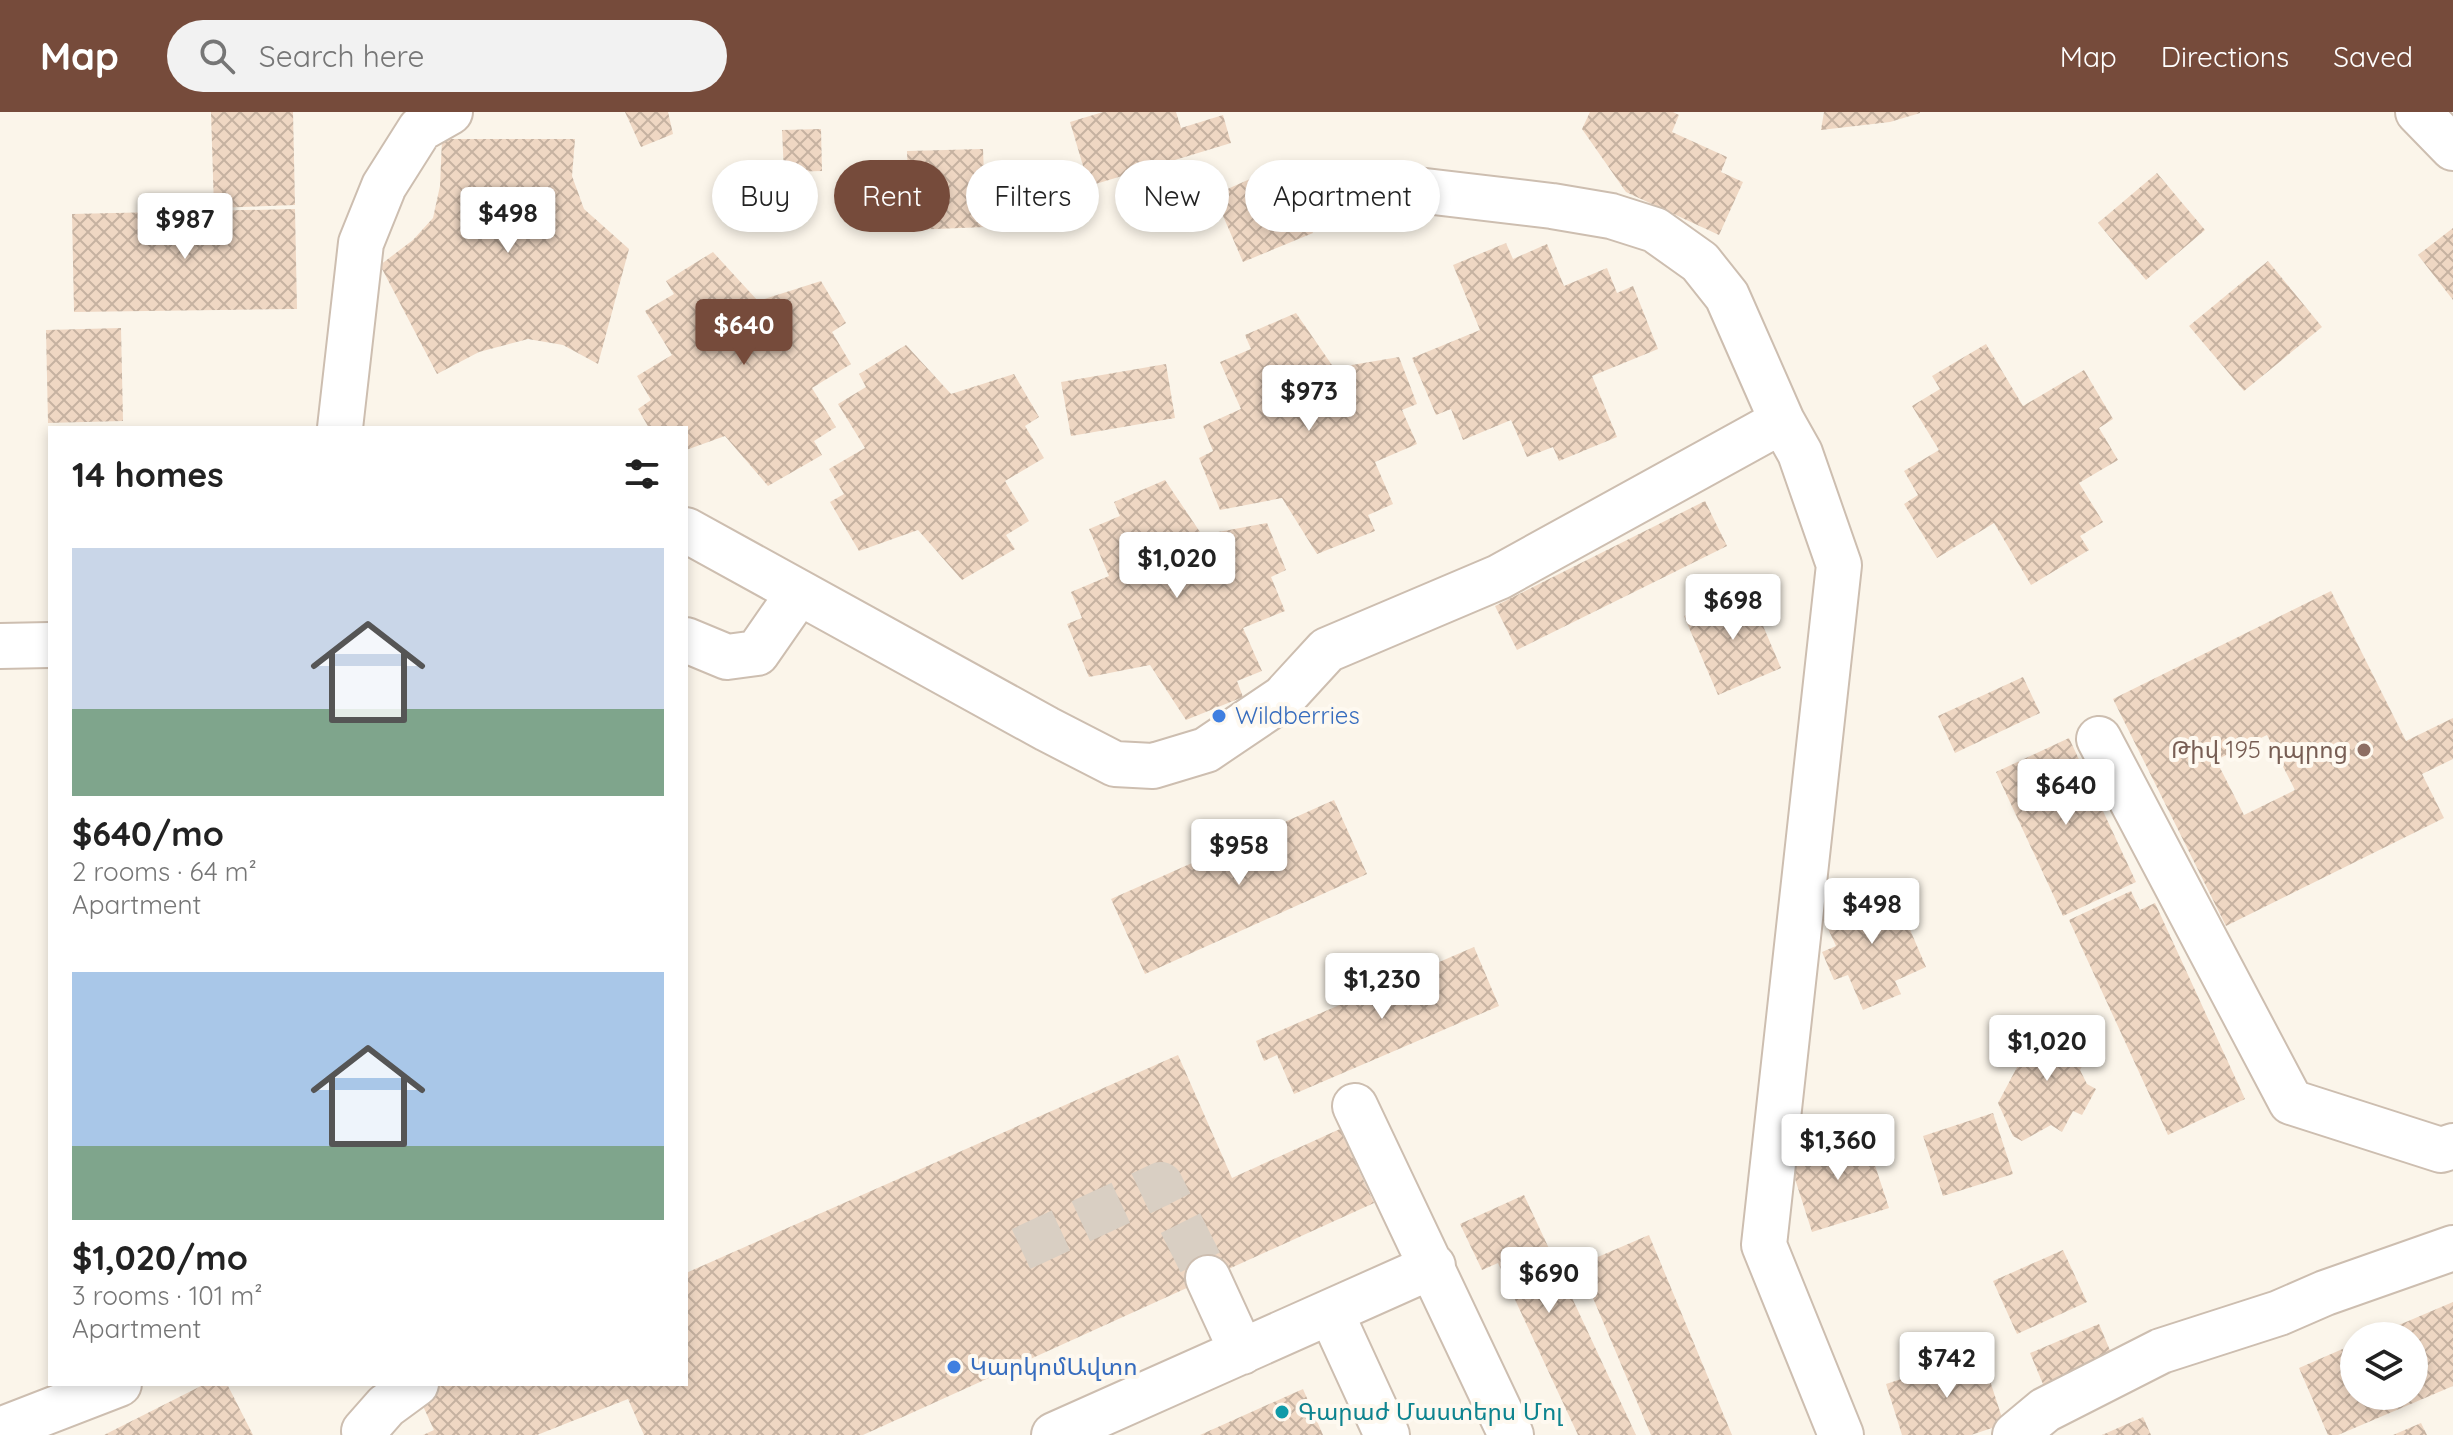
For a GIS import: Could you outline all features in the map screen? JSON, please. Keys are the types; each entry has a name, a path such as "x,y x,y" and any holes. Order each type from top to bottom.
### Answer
{"lane":[{"path":"340,426 361,243 384,186 420,129 450,112"},
{"path":"2418,112 2453,148"},
{"path":"1440,193 1611,216 1655,230 1700,262 1727,296 1782,421 1800,453 1839,565 1764,1245 1841,1435"},
{"path":"688,531 798,594 1115,764 1153,766 1206,750 1283,698 1327,650 1499,577 1782,421"},
{"path":"688,641 727,657 757,653 798,594"},
{"path":"0,646 48,645"},
{"path":"2099,739 2291,1102 2441,1150 2453,1146"},
{"path":"1355,1106 1511,1435"},
{"path":"2015,1435 2045,1410 2161,1351 2279,1313 2325,1293 2453,1248"},
{"path":"1054,1435 1433,1266"},
{"path":"1208,1278 1242,1352"},
{"path":"1331,1313 1387,1435"},
{"path":"0,1430 114,1386"},
{"path":"364,1431 386,1406 413,1386"}],"building":[{"path":"211,112 293,112 295,205 214,208"},
{"path":"625,112 668,112 673,134 641,147"},
{"path":"1103,112 1176,112 1181,128 1223,115 1231,143 1175,160 1115,160 1115,178 1099,183 1099,160 1081,160 1070,122"},
{"path":"1590,112 1673,112 1679,115 1672,132 1727,157 1721,172 1743,182 1719,235 1626,192 1582,129"},
{"path":"1824,112 1920,113 1890,122 1821,130"},
{"path":"821,129 822,171 818,171 818,160 783,160 782,130"},
{"path":"442,139 575,139 572,176 584,209 629,249 598,364 563,345 528,339 479,352 437,374 380,265 413,240 433,218 440,186"},
{"path":"983,149 983,160 966,160 966,228 950,228 950,160 907,160 907,151"},
{"path":"2157,173 2205,230 2146,280 2098,223"},
{"path":"1245,181 1245,232 1313,233 1243,262 1229,230 1229,188"},
{"path":"295,209 297,309 74,312 72,214"},
{"path":"2453,228 2453,300 2418,255"},
{"path":"1506,243 1513,259 1547,244 1564,286 1607,268 1617,293 1633,286 1658,349 1592,376 1617,437 1559,461 1553,447 1527,457 1511,420 1463,440 1451,409 1436,415 1412,358 1480,330 1453,265"},
{"path":"713,252 758,301 821,281 846,323 832,332 851,364 812,388 836,427 814,441 822,455 768,486 725,436 688,449 688,426 648,426 638,409 651,400 637,376 672,355 645,311 674,294 666,281"},
{"path":"2268,261 2322,327 2244,391 2189,326"},
{"path":"1296,313 1334,368 1399,357 1417,404 1402,410 1417,444 1375,462 1393,504 1368,515 1375,531 1317,554 1282,498 1220,510 1199,458 1213,451 1203,426 1241,409 1220,362 1251,349 1245,335"},
{"path":"121,328 123,421 48,423 46,330"},
{"path":"1986,344 2023,406 2084,370 2113,419 2099,428 2118,460 2079,483 2103,522 2080,536 2089,550 2031,585 1994,523 1937,558 1904,504 1918,495 1904,471 1939,450 1912,406 1940,389 1932,376"},
{"path":"906,345 951,394 1014,374 1039,417 1025,426 1044,458 1005,481 1029,521 1006,535 1015,549 962,580 918,530 859,551 830,502 844,494 829,469 865,448 838,404 866,387 859,374"},
{"path":"1166,364 1175,418 1071,436 1061,382"},
{"path":"1165,480 1202,535 1267,523 1286,570 1271,577 1285,611 1243,628 1262,671 1237,681 1243,697 1186,720 1150,665 1089,677 1067,624 1082,618 1071,592 1109,576 1089,529 1120,516 1114,502"},
{"path":"1705,501 1727,546 1517,650 1495,606"},
{"path":"1747,588 1781,668 1718,695 1684,616"},
{"name":"Թիվ 195 դպրոց","path":"2331,591 2406,741 2453,718 2453,759 2422,774 2444,818 2226,926 2113,699","holes":["2267,735 2295,790 2244,815 2216,760"]},
{"path":"2023,677 2040,713 1955,753 1938,716"},
{"path":"2069,738 2136,882 2063,916 1996,772"},
{"path":"1334,800 1367,874 1145,974 1111,899"},
{"path":"1885,886 1888,892 1893,890 1926,967 1895,981 1901,994 1863,1010 1848,975 1834,980 1822,952 1836,946 1824,920 1836,914 1834,908"},
{"path":"2131,891 2140,910 2155,903 2245,1099 2168,1135 2069,920"},
{"path":"1474,947 1499,1006 1294,1094 1277,1055 1264,1061 1256,1041"},
{"path":"2068,1021 2089,1054 2080,1070 2087,1084 2096,1089 2082,1115 2073,1111 2062,1132 2051,1125 2022,1141 2013,1136 1998,1103 2040,1024"},
{"path":"1178,1055 1232,1178 1340,1129 1374,1203 863,1435 644,1435 628,1399 537,1435 423,1435 434,1430 417,1393 432,1386 688,1386 688,1272"},
{"path":"1993,1113 2013,1174 1943,1196 1923,1136"},
{"path":"1864,1132 1889,1208 1812,1232 1788,1157"},
{"path":"1524,1195 1636,1435 1578,1435 1498,1263 1482,1270 1460,1224"},
{"path":"1649,1235 1732,1435 1651,1435 1579,1265"},
{"path":"2063,1250 2087,1302 2017,1334 1993,1281"},
{"path":"2453,1302 2453,1386 2428,1397 2428,1322 2406,1322"},
{"path":"2099,1324 2114,1360 2045,1389 2030,1353"},
{"path":"2340,1350 2340,1410 2397,1410 2338,1435 2328,1435 2299,1368"},
{"path":"1981,1353 2004,1424 1971,1435 1902,1435 1886,1384"},
{"path":"201,1386 228,1386 253,1435 104,1435"},
{"name":"Գարաժ Մաստերս Մոլ","path":"1303,1389 1323,1435 1200,1435"},
{"path":"2143,1417 2151,1435 2102,1435"},
{"path":"2421,1423 2427,1435 2393,1435"}],"tunnel":[{"path":"1021,1249 1161,1184 1208,1278"}],"place":[{"name":"Wildberries","path":"1219,716"},
{"name":"Թիվ 195 դպրոց","path":"2364,750"},
{"name":"ԿարկոմԱվտո","path":"954,1367"},
{"name":"Գարաժ Մաստերս Մոլ","path":"1282,1412"}]}
